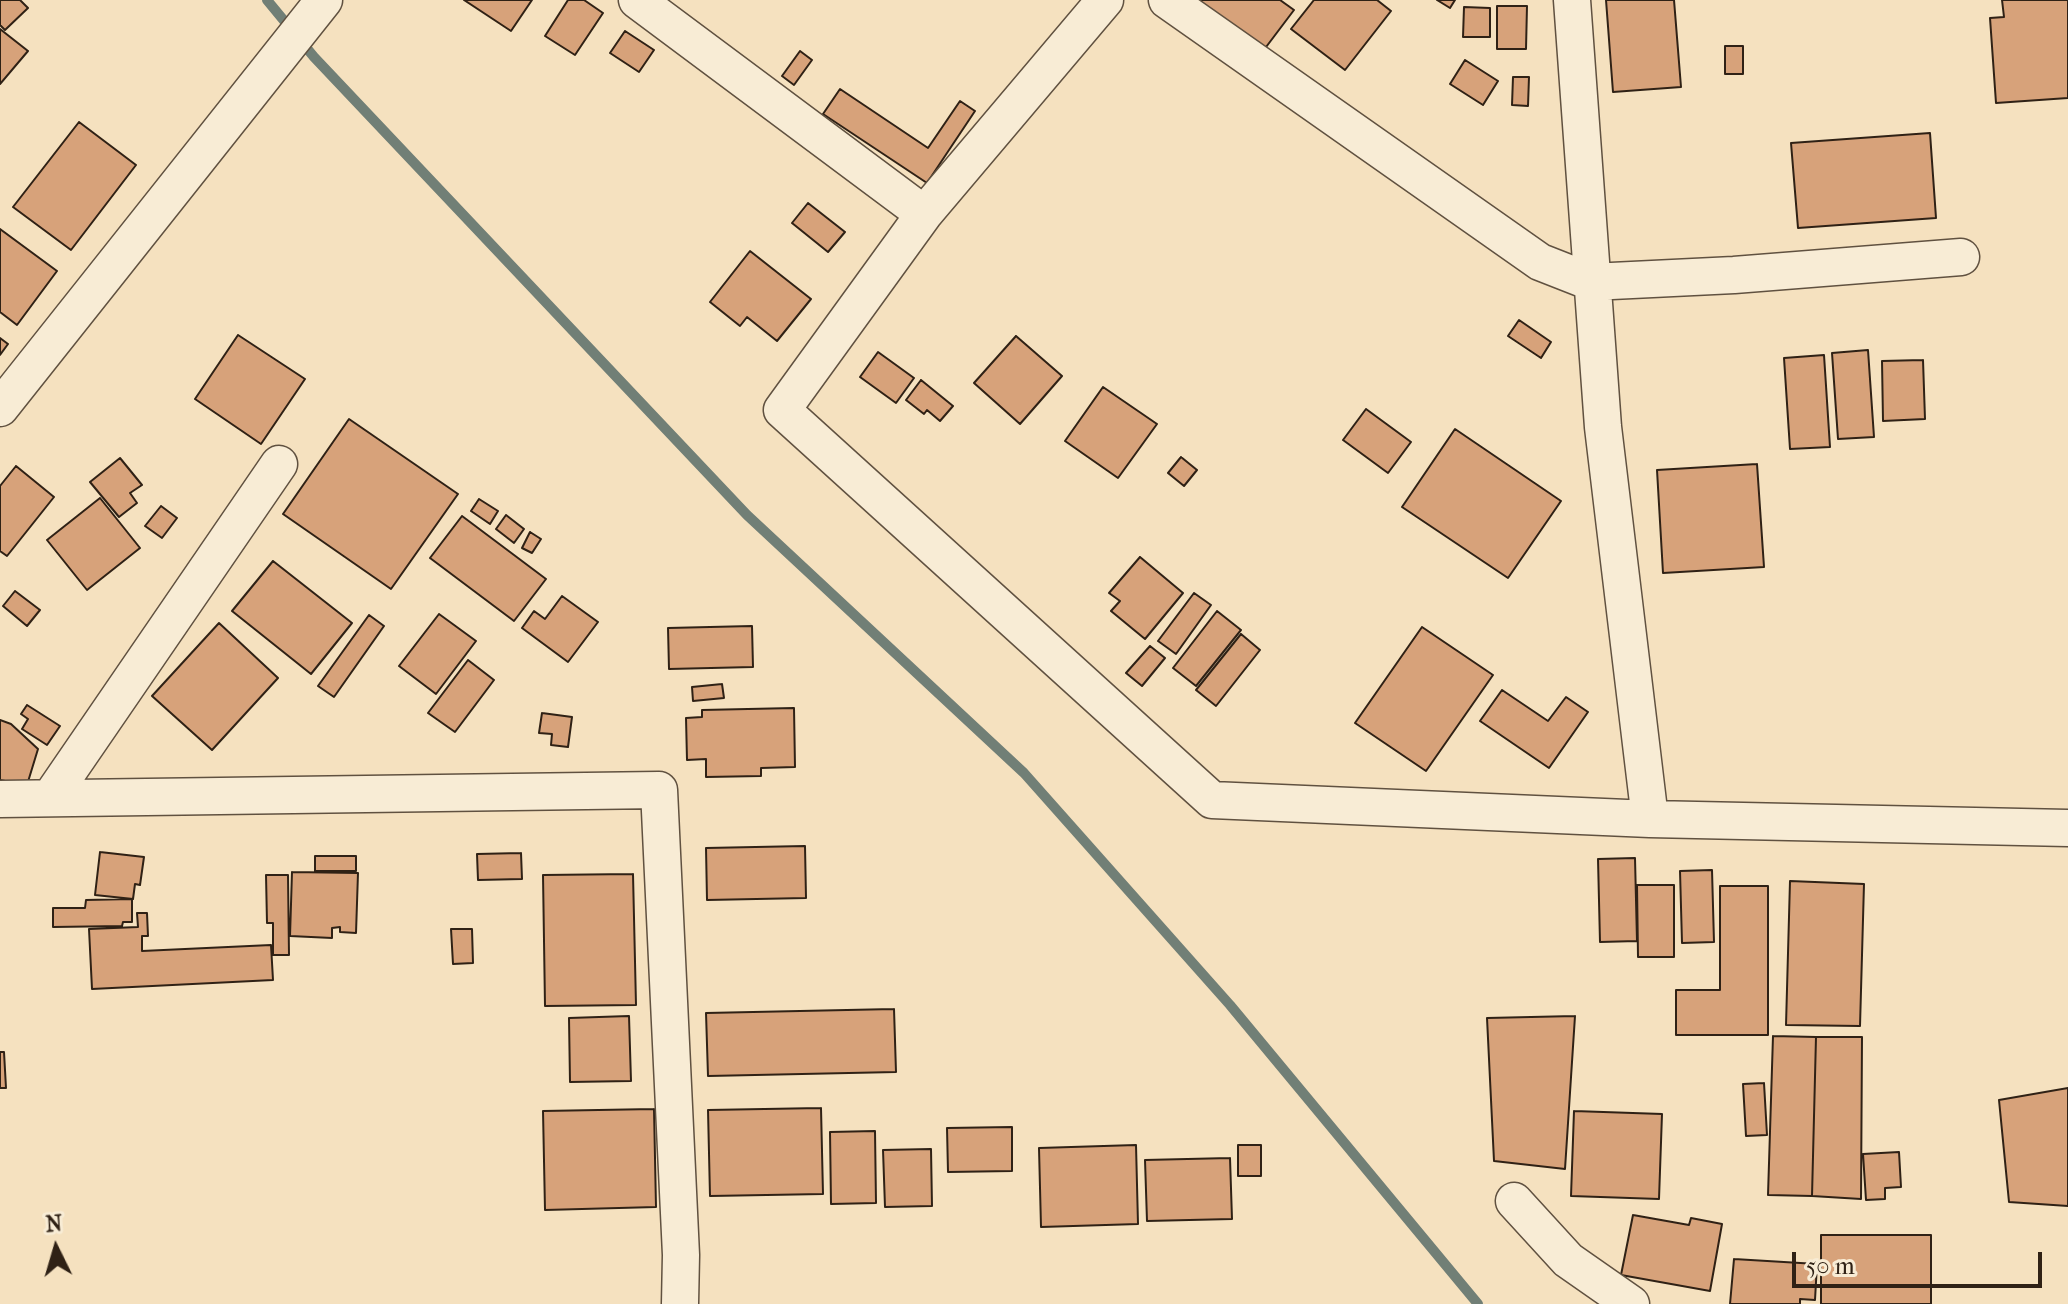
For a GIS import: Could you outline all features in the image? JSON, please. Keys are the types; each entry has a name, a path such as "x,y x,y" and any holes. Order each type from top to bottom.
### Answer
{"street":[{"path":"0,408 324,0"},
{"path":"637,0 924,214"},
{"path":"1105,0 924,214 782,410 1212,800 1650,819 2068,828"},
{"path":"1167,0 1540,262 1591,282 1734,275 1961,257"},
{"path":"1572,0 1603,427 1650,819"},
{"path":"50,798 279,464"},
{"path":"0,799 659,790 681,1255 680,1304"},
{"path":"1514,1201 1568,1260 1631,1304"}],"building":[{"path":"0,0 20,0 28,8 5,30 0,25"},
{"path":"464,0 532,0 511,31"},
{"path":"568,0 584,0 603,13 575,55 545,36"},
{"path":"1179,0 1280,0 1294,10 1254,63"},
{"path":"1314,0 1377,0 1391,11 1345,70 1291,29"},
{"path":"1437,0 1455,0 1450,8"},
{"path":"1606,0 1674,0 1681,87 1613,92"},
{"path":"2002,0 2068,0 2068,98 1996,103 1990,18 2004,17"},
{"path":"1497,6 1527,6 1526,49 1497,49"},
{"path":"1464,7 1490,8 1490,37 1463,37"},
{"path":"0,29 28,51 0,84"},
{"path":"625,31 654,50 639,72 610,53"},
{"path":"1725,46 1743,46 1743,74 1725,74"},
{"path":"800,51 812,60 794,85 782,76"},
{"path":"1465,60 1498,81 1483,105 1450,84"},
{"path":"1513,77 1529,77 1528,106 1512,105"},
{"path":"840,89 928,148 960,101 975,111 927,183 823,114"},
{"path":"79,122 136,165 71,250 13,207"},
{"path":"1930,133 1936,218 1798,228 1791,143"},
{"path":"808,203 845,232 828,252 792,223"},
{"path":"0,229 57,271 17,325 0,312"},
{"path":"750,251 811,299 777,341 747,317 740,326 710,302"},
{"path":"1519,320 1551,342 1541,358 1508,336"},
{"path":"238,335 305,379 261,444 195,399"},
{"path":"1016,336 1062,376 1020,424 974,383"},
{"path":"0,338 8,344 0,355"},
{"path":"1868,350 1874,437 1838,439 1832,353"},
{"path":"878,352 914,378 896,403 860,377"},
{"path":"1824,355 1830,447 1790,449 1784,358"},
{"path":"1923,360 1925,419 1883,421 1882,361"},
{"path":"921,380 953,406 940,421 927,410 924,414 906,400"},
{"path":"1103,387 1157,424 1118,478 1065,441"},
{"path":"1366,409 1411,442 1388,473 1343,440"},
{"path":"349,419 458,494 391,589 283,514"},
{"path":"1455,429 1561,501 1508,578 1402,507"},
{"path":"1181,457 1197,470 1184,486 1168,473"},
{"path":"120,458 142,485 130,493 137,503 119,517 90,482"},
{"path":"1757,464 1764,567 1663,573 1657,470"},
{"path":"16,466 54,497 7,556 0,551 0,486"},
{"path":"100,498 140,548 87,590 47,540"},
{"path":"479,499 498,511 490,524 471,511"},
{"path":"161,506 177,518 162,538 145,526"},
{"path":"506,515 524,529 514,543 496,529"},
{"path":"462,516 546,579 514,621 430,558"},
{"path":"530,532 541,539 532,553 522,548"},
{"path":"1140,557 1183,593 1145,639 1111,611 1120,601 1109,593"},
{"path":"273,561 352,623 311,674 232,611"},
{"path":"15,591 40,610 27,626 3,606"},
{"path":"1194,593 1211,605 1176,654 1158,641"},
{"path":"562,596 598,622 568,662 522,628 534,611 545,619"},
{"path":"1217,611 1241,630 1196,686 1173,668"},
{"path":"439,614 476,641 436,694 399,666"},
{"path":"369,615 384,626 334,697 318,686"},
{"path":"219,623 278,678 212,750 152,696"},
{"path":"752,626 753,667 669,669 668,628"},
{"path":"1422,627 1493,675 1426,771 1355,723"},
{"path":"1241,634 1260,650 1216,706 1196,690"},
{"path":"1150,646 1165,658 1142,686 1126,673"},
{"path":"468,660 494,680 455,732 428,713"},
{"path":"722,684 724,698 693,701 692,687"},
{"path":"1502,690 1548,721 1566,697 1588,712 1549,768 1480,721"},
{"path":"27,705 60,726 47,745 22,729 28,719 21,714"},
{"path":"794,708 795,767 761,768 761,776 706,777 706,759 687,760 686,718 702,717 702,710"},
{"path":"542,713 572,717 568,747 551,745 552,734 539,733"},
{"path":"0,720 11,724 38,749 27,785 0,780"},
{"path":"805,846 806,898 707,900 706,848"},
{"path":"100,852 144,857 140,885 135,884 133,899 95,895"},
{"path":"521,853 522,879 478,880 477,854"},
{"path":"315,856 356,856 356,871 315,871"},
{"path":"1635,858 1637,941 1600,942 1598,859"},
{"path":"1712,870 1714,942 1682,943 1680,871"},
{"path":"292,872 358,873 356,933 340,932 340,927 332,928 332,938 290,936"},
{"path":"633,874 636,1005 545,1006 543,875"},
{"path":"266,875 288,875 289,955 273,955 273,923 267,923"},
{"path":"1790,881 1864,884 1860,1026 1786,1025"},
{"path":"1637,885 1674,885 1674,957 1638,957"},
{"path":"1720,886 1768,886 1768,1035 1676,1035 1676,990 1720,990"},
{"path":"132,899 132,922 123,922 122,926 53,927 53,908 85,908 86,900"},
{"path":"137,913 147,913 148,936 142,936 142,951 271,945 273,980 92,989 89,929 138,927"},
{"path":"451,929 472,929 473,963 453,964"},
{"path":"894,1009 896,1072 708,1076 706,1013"},
{"path":"629,1016 631,1081 570,1082 569,1018"},
{"path":"1575,1016 1565,1169 1494,1161 1487,1018"},
{"path":"1773,1036 1816,1037 1812,1196 1768,1195"},
{"path":"1816,1037 1862,1037 1861,1199 1812,1196"},
{"path":"0,1052 4,1052 6,1088 0,1088"},
{"path":"1764,1083 1767,1135 1746,1136 1743,1084"},
{"path":"2068,1088 2068,1206 2009,1202 1999,1100"},
{"path":"821,1108 823,1194 710,1196 708,1110"},
{"path":"654,1109 656,1207 545,1210 543,1111"},
{"path":"1574,1111 1662,1114 1659,1199 1571,1196"},
{"path":"1012,1127 1012,1171 948,1172 947,1128"},
{"path":"875,1131 876,1203 831,1204 830,1132"},
{"path":"1136,1145 1138,1224 1041,1227 1039,1148"},
{"path":"1238,1145 1261,1145 1261,1176 1238,1176"},
{"path":"931,1149 932,1206 885,1207 883,1150"},
{"path":"1899,1152 1901,1187 1885,1188 1885,1199 1866,1200 1863,1154"},
{"path":"1230,1158 1232,1219 1147,1221 1145,1160"},
{"path":"1633,1215 1689,1225 1691,1218 1722,1224 1710,1291 1621,1275"},
{"path":"1821,1235 1931,1235 1931,1304 1821,1304"},
{"path":"1734,1259 1817,1264 1815,1300 1800,1299 1800,1304 1730,1304"}],"waterway":[{"path":"267,0 314,57 747,515 1024,773 1230,1005 1478,1304"}]}
